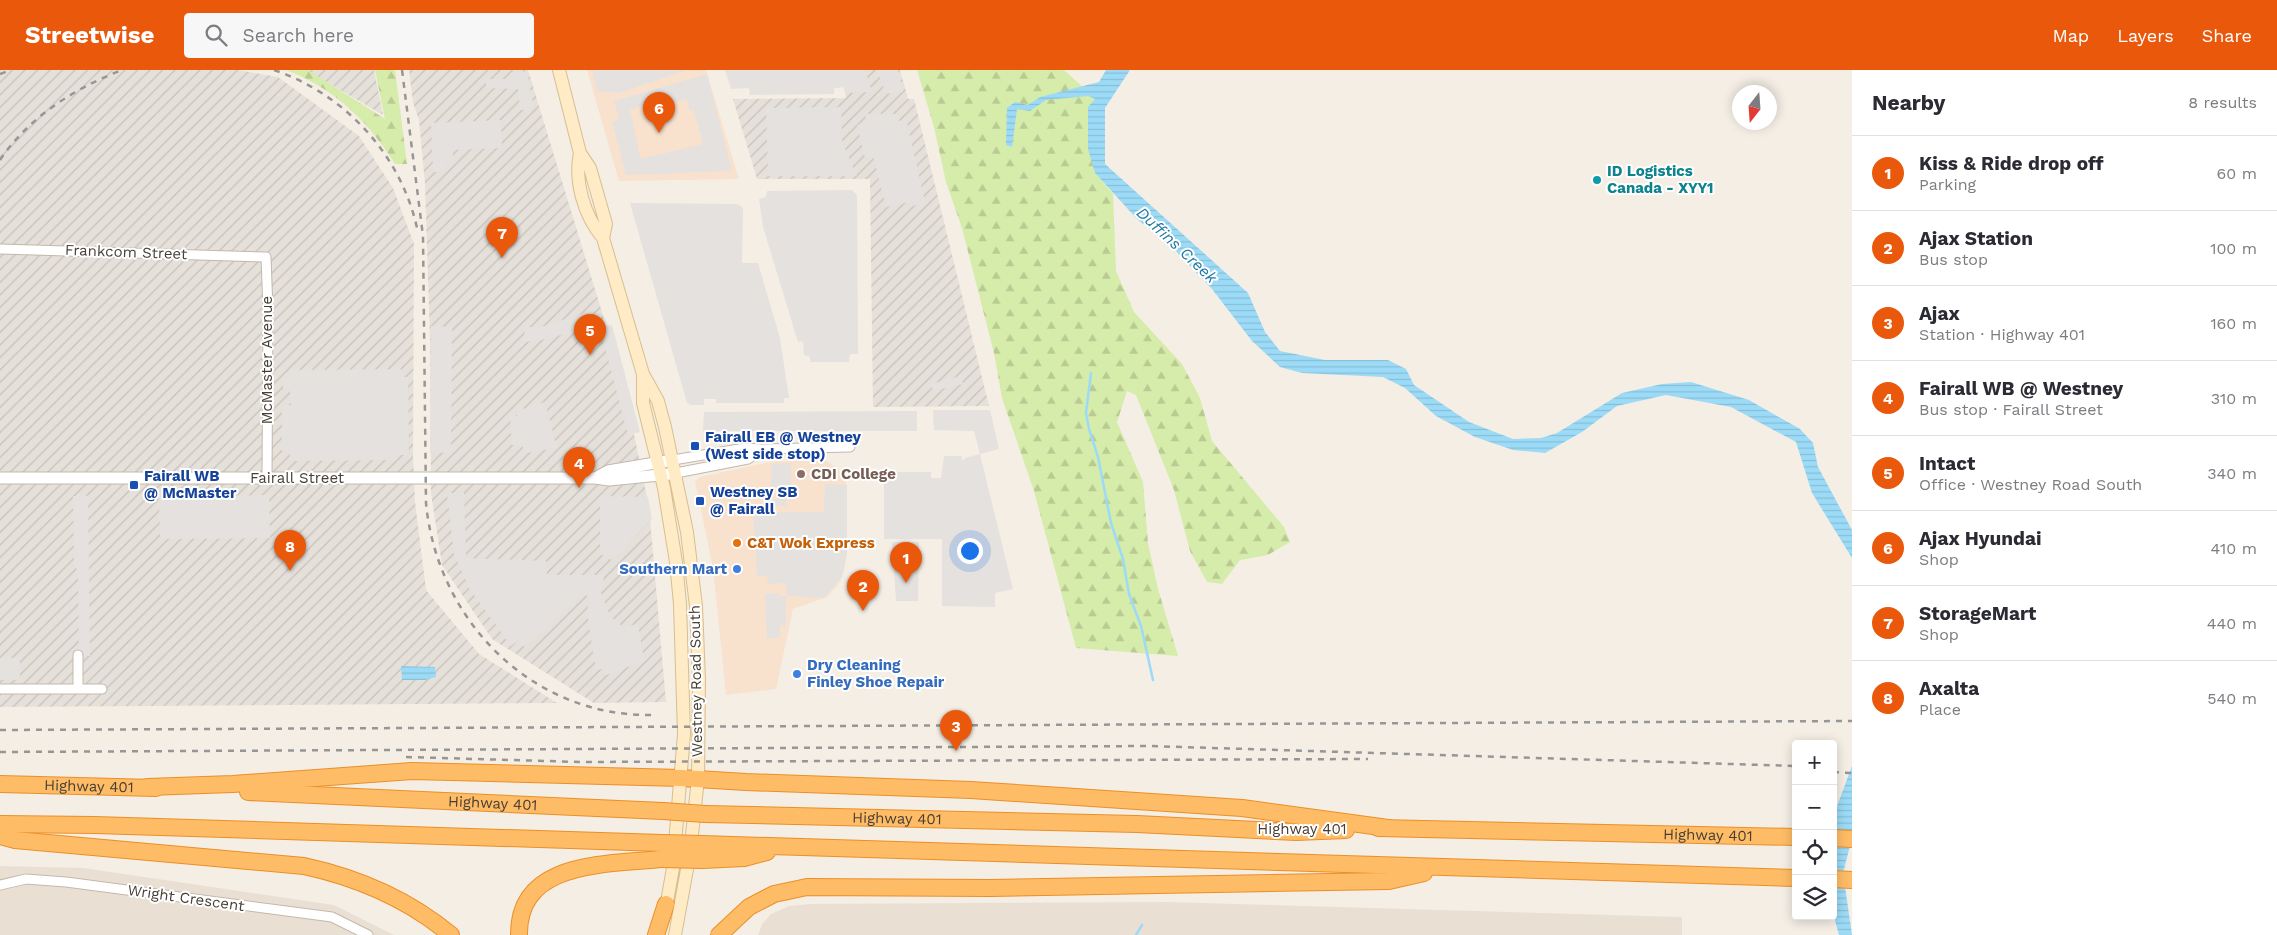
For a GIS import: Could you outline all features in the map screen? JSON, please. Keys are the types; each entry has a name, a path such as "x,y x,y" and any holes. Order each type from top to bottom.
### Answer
{"highway":[{"path":"147,787 233,784 412,771 689,778 971,790 1242,808 1388,828"},
{"name":"Highway 401","path":"0,784 147,787 705,814 1137,824 1296,832 1388,828 1792,837"},
{"path":"0,824 95,825 662,843 703,852"},
{"path":"0,836 16,840 304,866 338,873 388,893 432,919 451,935"},
{"path":"1837,838 1852,839"},
{"path":"519,935 519,920 530,897 552,876 574,868 660,860 703,852 786,848 1792,878"},
{"path":"719,935 749,907 774,894 807,887 990,888 1389,881 1446,868"},
{"path":"1837,879 1852,880"},
{"path":"656,935 666,904"}],"main road":[{"name":"Westney Road South","path":"560,70 580,153 576,171 592,225 603,238 643,374 658,401 688,532 698,635 689,778 690,853 676,935"},
{"name":"Westney Road South","path":"643,374 643,403 661,475 676,562 680,604 684,734 689,778 672,868 662,935"}],"street":[{"name":"Frankcom Street","path":"0,249 251,256"},
{"name":"McMaster Avenue","path":"251,256 266,257 268,310 267,478"},
{"path":"673,460 745,448 850,447"},
{"path":"676,473 748,459 762,449"},
{"name":"Fairall Street","path":"595,478 608,471 673,460"},
{"name":"Fairall Street","path":"0,478 595,478 609,480 676,473"},
{"path":"78,655 78,689"},
{"path":"0,689 102,690"},
{"name":"Wright Crescent","path":"0,885 26,879 66,882 332,917 368,935"}],"shaded area":[{"path":"0,70 238,70 278,77 359,136 393,188 414,244 413,457 415,502 426,590 479,654 557,703 0,707"},
{"path":"306,70 374,70 383,115"},
{"path":"409,70 528,70 623,381 649,507 666,702 594,703 492,639 442,565 431,493 430,339 425,184 419,120 413,103"},
{"path":"587,70 706,70 739,179 619,181"},
{"path":"592,70 687,70 619,93 597,91"},
{"path":"725,70 865,70 872,92 846,93 844,87 834,88 834,94 750,95 749,88 731,89"},
{"path":"833,70 900,70 908,99 914,99 989,406 873,407 870,179 757,179 733,99 846,98 844,87 834,88"},
{"path":"877,70 898,70 903,92 886,94"},
{"path":"527,71 534,109 520,110 518,89 486,88 486,79 511,79 510,73"},
{"path":"707,74 732,171 626,175 612,122 619,119 614,101","holes":["686,99 690,111 694,110 703,144 641,159 630,110 650,103 652,109"]},
{"path":"841,107 842,142 857,176 768,176 766,108"},
{"path":"866,114 898,114 898,121 906,119 925,202 910,207 909,202 886,207 873,156 865,158 857,125 865,123"},
{"path":"501,120 502,148 453,150 453,163 444,164 445,172 433,172 431,123"},
{"path":"852,190 857,195 858,354 850,354 849,362 810,362 810,357 804,355 803,341 798,342 763,227 759,199 766,197 767,191"},
{"path":"630,203 737,204 741,206 743,209 742,263 758,263 780,338 789,398 784,398 784,403 716,403 716,399 704,399 704,405 691,405 687,403"},
{"path":"587,312 593,327 541,340 524,342 525,327 541,327"},
{"path":"612,325 640,432 628,435 600,328"},
{"path":"431,326 452,327 451,453 430,452"},
{"path":"401,369 401,377 408,377 409,455 397,455 397,460 290,461 290,451 282,451 282,406 291,405 290,390 283,390 283,375 290,375 290,370"},
{"path":"961,376 963,384 933,391 931,384"},
{"path":"545,402 557,448 526,453 521,444 512,445 510,417 517,416 516,411"},
{"path":"933,410 990,410 999,449 980,454 974,431 934,430"},
{"path":"917,411 917,431 703,431 704,412"},
{"path":"980,454 1013,589 995,593 995,607 942,606 942,539 884,539 884,472 931,472 931,478 941,478 944,456 962,456 962,461 965,458"},
{"path":"775,461 827,461 842,473 847,485 845,567 840,582 827,597 793,609 776,689 726,695 713,568 695,481 700,477"},
{"path":"791,463 791,499 786,499 786,506 765,506 765,500 778,499 778,487 771,486 771,465"},
{"path":"825,484 847,485 847,553 842,577 824,598 787,596 786,583 768,584 767,576 757,576 753,512 824,512"},
{"path":"749,487 750,493 712,496 712,490"},
{"path":"190,490 191,496 269,495 270,538 160,539 159,491"},
{"path":"447,493 464,493 466,558 546,561 547,575 604,575 601,593 610,616 623,627 638,624 644,661 607,675 604,669 596,670 587,613 589,598 584,593 524,647 519,640 511,646 469,588 454,554"},
{"path":"73,496 88,496 90,656 79,656 78,571 74,565"},
{"path":"600,496 648,497 652,519 612,560 600,554"},
{"path":"892,542 919,542 918,601 896,601"},
{"path":"779,593 780,596 786,596 786,625 780,625 780,637 767,639 765,594"},
{"path":"0,658 20,658 20,680 0,680"},
{"path":"0,866 83,868 334,905 394,935 0,935"},
{"path":"1168,902 1682,917 1682,935 758,935 762,924 771,914 789,906 810,904"}],"green space":[{"path":"286,70 308,70 385,119 375,70 395,70 407,164 395,164 385,148 361,120 334,96 303,77"},
{"path":"917,70 1064,70 1096,99 1095,173 1113,194 1116,271 1134,312 1182,364 1200,398 1212,441 1284,527 1290,542 1268,555 1240,560 1222,584 1207,582 1190,551 1174,490 1136,395 1127,391 1117,422 1143,482 1148,543 1158,589 1178,656 1076,648 1034,491 1002,398 994,353 962,228 946,182 934,127"}],"water":[{"name":"Duffins Creek","path":"1106,70 1130,70 1105,108 1105,164 1248,293 1265,332 1280,351 1325,360 1388,360 1406,369 1414,385 1469,422 1513,439 1541,438 1557,433 1622,393 1662,384 1691,382 1749,400 1800,429 1813,443 1818,467 1852,530 1852,558 1812,493 1796,442 1731,407 1666,395 1617,406 1582,432 1545,453 1513,450 1475,437 1436,416 1405,388 1383,377 1302,373 1280,367 1252,341 1212,289 1174,249 1137,219 1095,173 1088,149 1088,107 1095,99 1088,96 1046,100 1030,111 1017,109 1012,147 1006,145 1007,108 1015,102 1028,105 1040,97 1099,82"},
{"path":"401,666 435,667 436,677 425,680 402,680"},
{"path":"1852,766 1852,838 1843,873 1852,935 1839,935 1835,920 1837,920 1837,806"}],"waterway":[{"path":"1091,373 1086,413 1089,429 1098,457 1111,523 1123,559 1129,594 1141,626 1153,680"},
{"path":"1136,935 1142,925"}],"railway":[{"path":"0,74 11,70"},
{"path":"0,160 25,130 39,117 70,95 122,70"},
{"path":"274,70 300,81 324,95 346,111 366,131 383,152 398,176 409,201 417,228"},
{"path":"402,70 423,236 426,503 434,546 449,586 471,623 499,654 532,680 569,700 610,712 654,715"},
{"path":"0,730 1852,721"},
{"path":"0,752 1149,746 1792,766"},
{"path":"406,757 581,762 1368,759"},
{"path":"1837,772 1852,773"}],"place":[{"name":"Ajax Hyundai","path":"659,133"},
{"name":"ID Logistics Canada - XYY1","path":"1597,180"},
{"name":"StorageMart","path":"502,258"},
{"name":"Intact","path":"590,355"},
{"name":"Fairall EB @ Westney (West side stop)","path":"695,446"},
{"name":"CDI College","path":"801,474"},
{"name":"Fairall WB @ McMaster","path":"134,485"},
{"name":"Fairall WB @ Westney","path":"579,488"},
{"name":"Westney SB @ Fairall","path":"700,501"},
{"name":"C&T Wok Express","path":"737,543"},
{"name":"Southern Mart","path":"737,569"},
{"name":"Axalta","path":"290,571"},
{"name":"Kiss & Ride drop off","path":"906,583"},
{"name":"Ajax Station","path":"863,611"},
{"name":"Dry Cleaning Finley Shoe Repair","path":"797,674"},
{"name":"Ajax","path":"956,751"}]}
